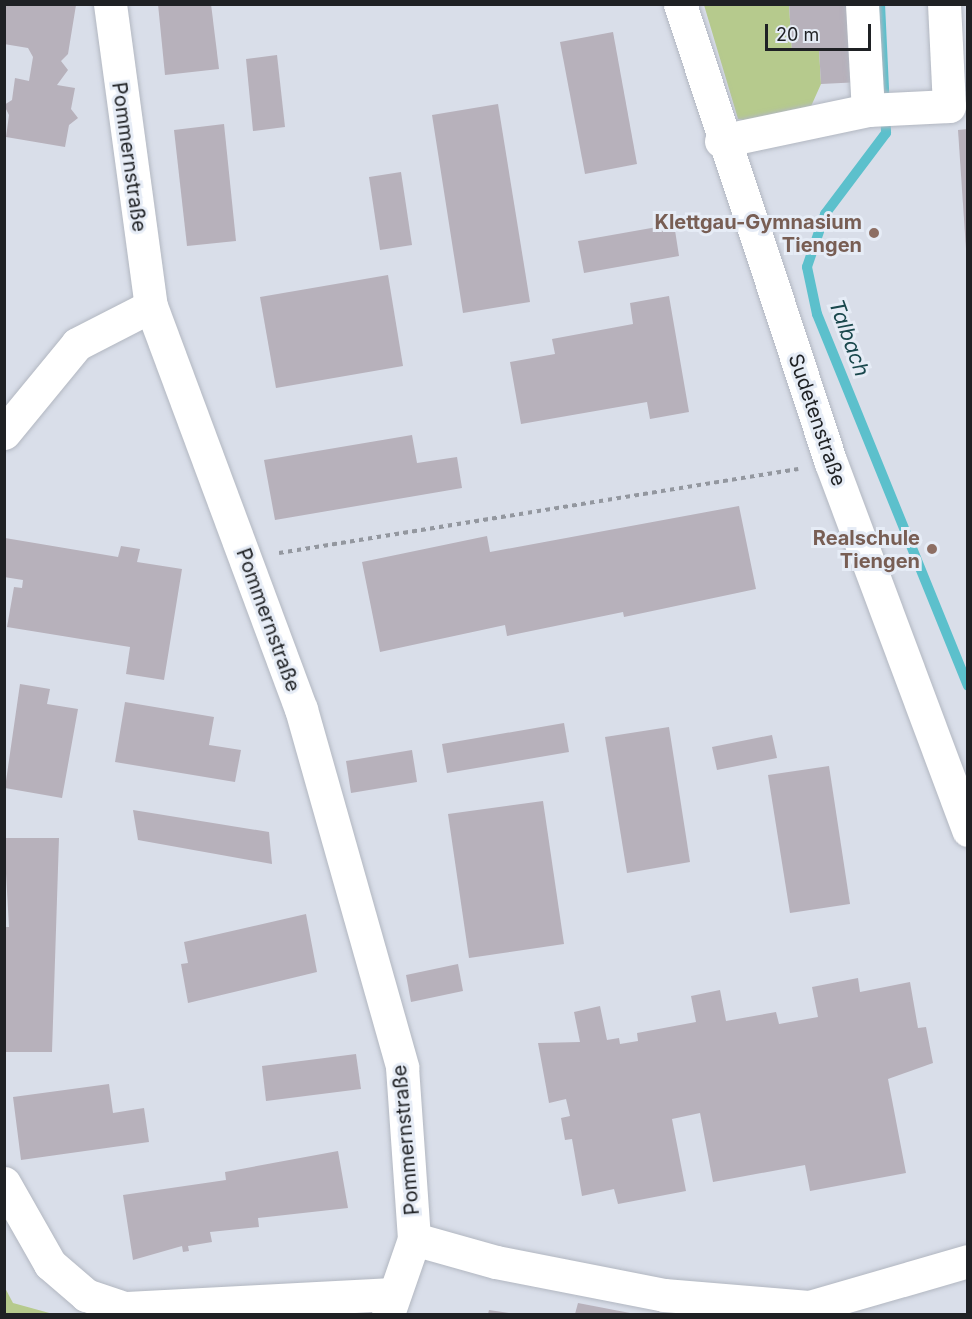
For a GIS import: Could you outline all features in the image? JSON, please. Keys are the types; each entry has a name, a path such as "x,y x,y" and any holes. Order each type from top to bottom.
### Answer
{"street":[{"name":"Pommernstraße","path":"110,4 151,306 301,709 402,1067 414,1239 390,1304"},
{"name":"Sudetenstraße","path":"680,4 721,141 831,463 968,830"},
{"path":"862,4 868,110"},
{"path":"721,141 868,110 912,106 958,106 944,4"},
{"path":"4,433 77,344 151,306"},
{"path":"4,1183 50,1264 86,1295 124,1308 390,1304"},
{"name":"Pommernstraße","path":"414,1239 496,1262 664,1295 809,1307 968,1261"}],"path":[{"path":"245,559 831,463"}],"green space":[{"path":"704,5 789,5 792,50 819,49 821,84 808,113 753,122 738,119"},
{"path":"4,1286 13,1303 53,1314 5,1314"}],"building":[{"path":"158,4 211,4 219,69 165,75"},
{"path":"789,4 856,4 861,82 821,84 819,49 792,51"},
{"path":"4,5 76,5 68,54 61,61 68,70 57,85 75,88 71,109 78,118 69,125 65,147 6,137 9,115 4,105 12,100 15,78 29,81 33,57 28,48 4,44"},
{"path":"613,32 637,164 585,174 560,42"},
{"path":"277,55 285,127 253,131 246,59"},
{"path":"498,104 530,302 463,313 432,115"},
{"path":"224,124 236,241 187,246 174,130"},
{"path":"968,129 968,249 966,249 958,130"},
{"path":"401,172 412,245 380,250 369,177"},
{"path":"674,224 679,256 584,273 578,241"},
{"path":"388,275 403,366 276,388 260,297"},
{"path":"669,296 689,412 650,419 647,402 521,424 510,362 555,354 552,339 633,324 630,303"},
{"path":"412,435 417,463 457,457 462,488 275,520 264,460"},
{"path":"739,506 756,589 624,617 623,612 507,636 505,625 380,652 362,562 487,536 490,552"},
{"path":"5,538 118,557 121,546 140,549 137,562 182,569 164,680 126,674 130,647 7,627 14,587 22,588 23,580 4,577"},
{"path":"20,684 50,689 47,704 78,709 62,798 5,788"},
{"path":"125,702 214,717 209,745 241,750 235,782 115,762"},
{"path":"564,723 569,752 447,773 442,744"},
{"path":"669,727 690,862 627,873 605,737"},
{"path":"772,735 777,758 717,770 712,747"},
{"path":"412,750 417,782 351,793 346,761"},
{"path":"829,766 850,904 790,913 768,775"},
{"path":"543,801 564,944 469,958 448,814"},
{"path":"133,810 269,832 272,864 138,840"},
{"path":"4,838 59,838 52,1052 4,1052 4,927 9,927"},
{"path":"306,914 317,972 188,1003 181,964 188,963 184,942"},
{"path":"458,964 463,991 411,1002 406,975"},
{"path":"858,978 860,992 910,982 918,1028 926,1027 933,1063 888,1079 906,1173 810,1191 805,1165 713,1182 700,1113 672,1119 686,1191 618,1204 614,1189 582,1196 572,1139 565,1140 561,1118 570,1116 566,1099 549,1103 538,1043 580,1042 574,1012 600,1006 607,1040 619,1038 620,1044 638,1041 637,1033 696,1022 691,996 720,990 726,1021 776,1012 779,1024 818,1017 812,987"},
{"path":"356,1054 361,1089 266,1101 262,1066"},
{"path":"109,1084 113,1113 144,1108 149,1142 21,1160 13,1097"},
{"path":"338,1151 348,1208 258,1218 259,1227 210,1232 212,1242 188,1246 189,1251 183,1252 182,1246 133,1260 123,1195 226,1180 225,1172"},
{"path":"578,1303 630,1313 630,1314 575,1314"},
{"path":"489,1310 509,1313 509,1314 488,1314"}],"waterway":[{"name":"Talbach","path":"880,4 886,133 825,214 807,267 817,314 968,686"}],"place":[{"name":"Klettgau-Gymnasium Tiengen","path":"874,233"},
{"name":"Realschule Tiengen","path":"932,549"}]}
